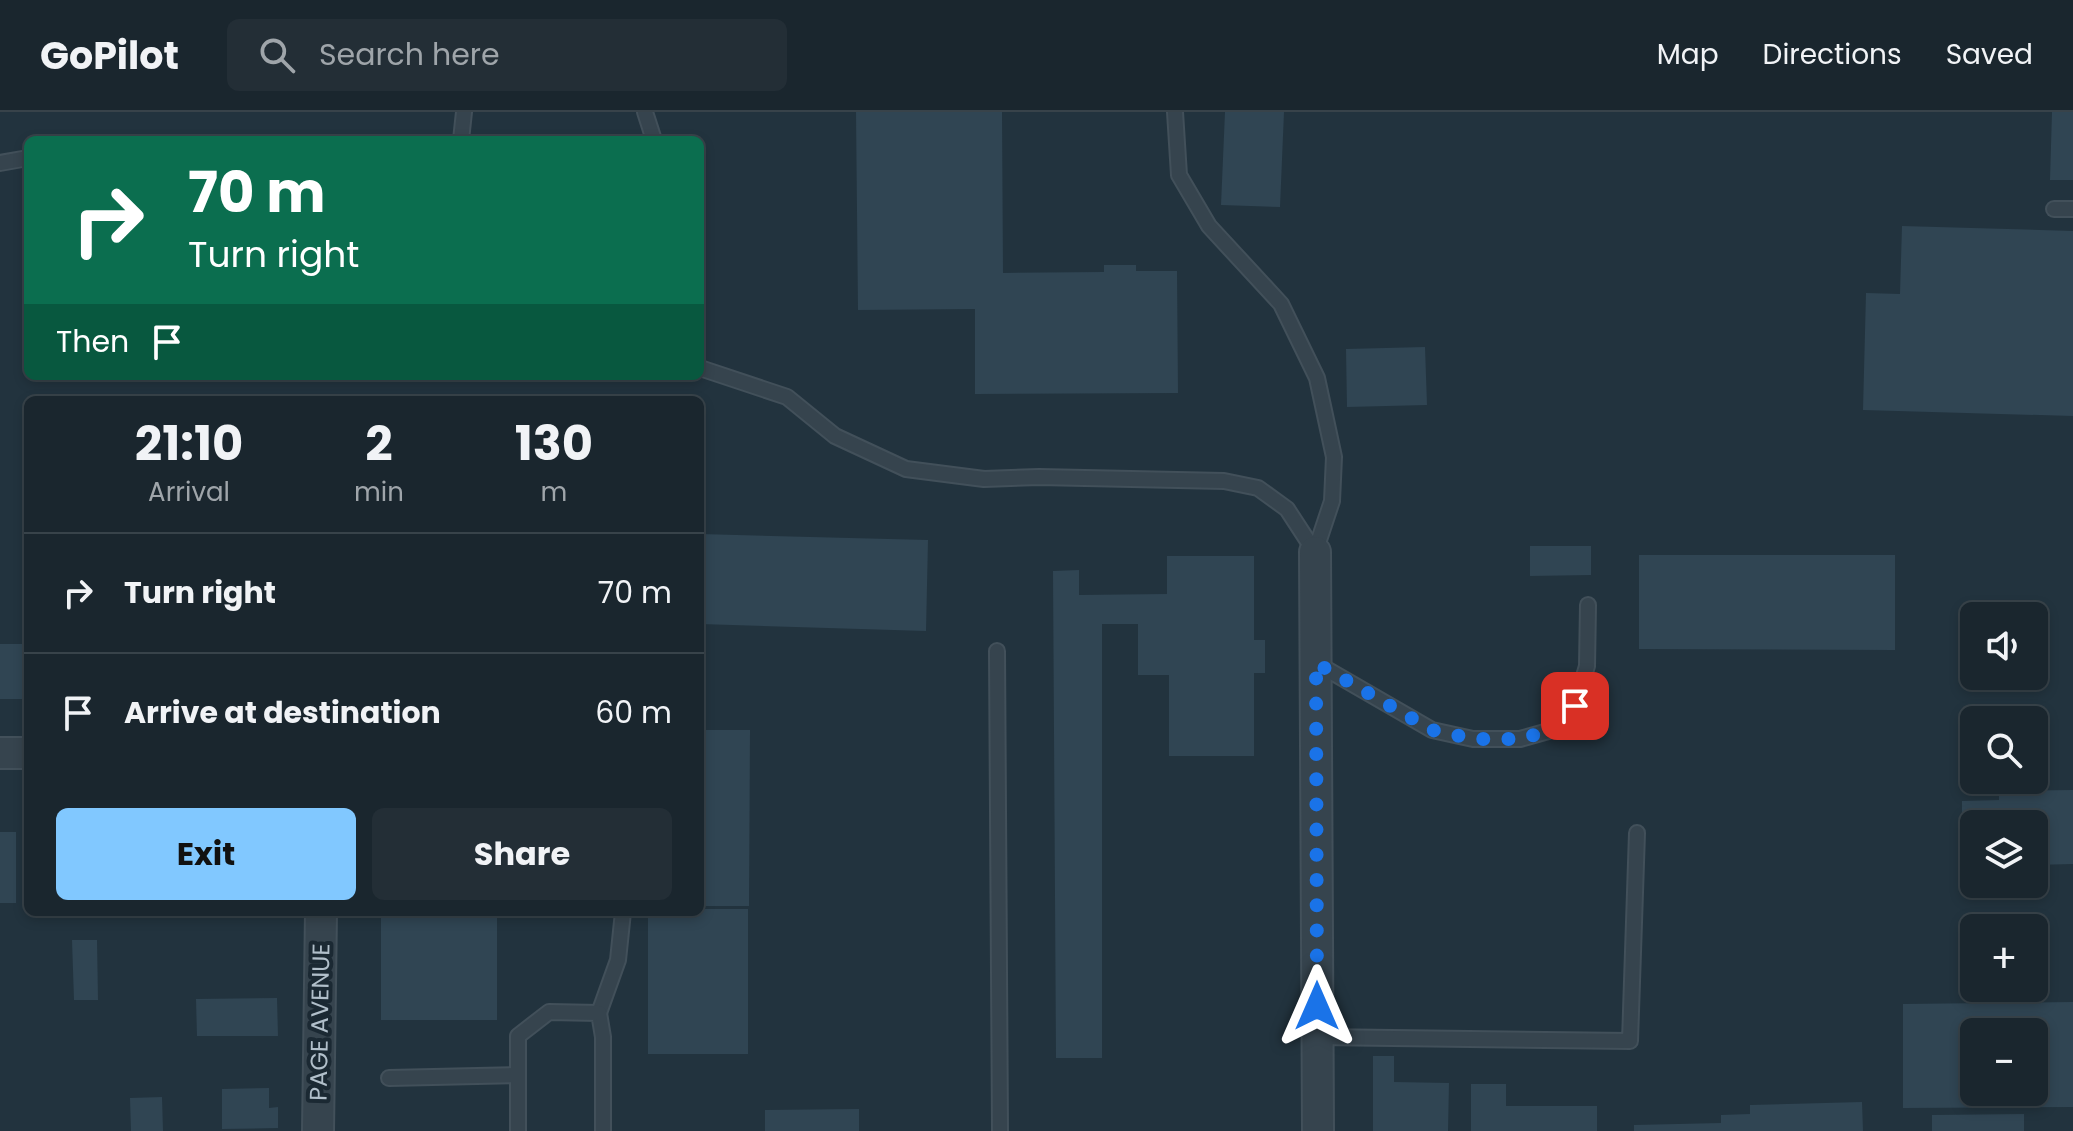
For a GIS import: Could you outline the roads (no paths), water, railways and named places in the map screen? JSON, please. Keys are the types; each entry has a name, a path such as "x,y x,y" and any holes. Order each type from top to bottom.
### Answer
{"street":[{"path":"1315,552 1318,1131"},
{"path":"0,753 24,753"},
{"name":"PAGE AVENUE","path":"318,1131 321,916"}],"lane":[{"path":"461,136 464,112"},
{"path":"645,112 653,136"},
{"path":"1175,112 1179,175 1209,226 1281,304 1317,378 1334,457 1332,501 1315,552"},
{"path":"0,163 24,159"},
{"path":"2054,209 2073,209"},
{"path":"704,369 787,397 835,436 906,469 984,479 1039,477 1224,481 1258,488 1287,509 1315,552"},
{"path":"1316,663 1432,730 1473,739 1520,739 1559,728 1575,706 1587,666 1588,605"},
{"path":"997,651 1000,1131"},
{"path":"1317,1037 1630,1041 1637,833"},
{"path":"603,1131 603,1037 599,1013 618,960 623,916"},
{"path":"518,1131 518,1036 549,1012 599,1013"},
{"path":"389,1078 518,1075"}]}
